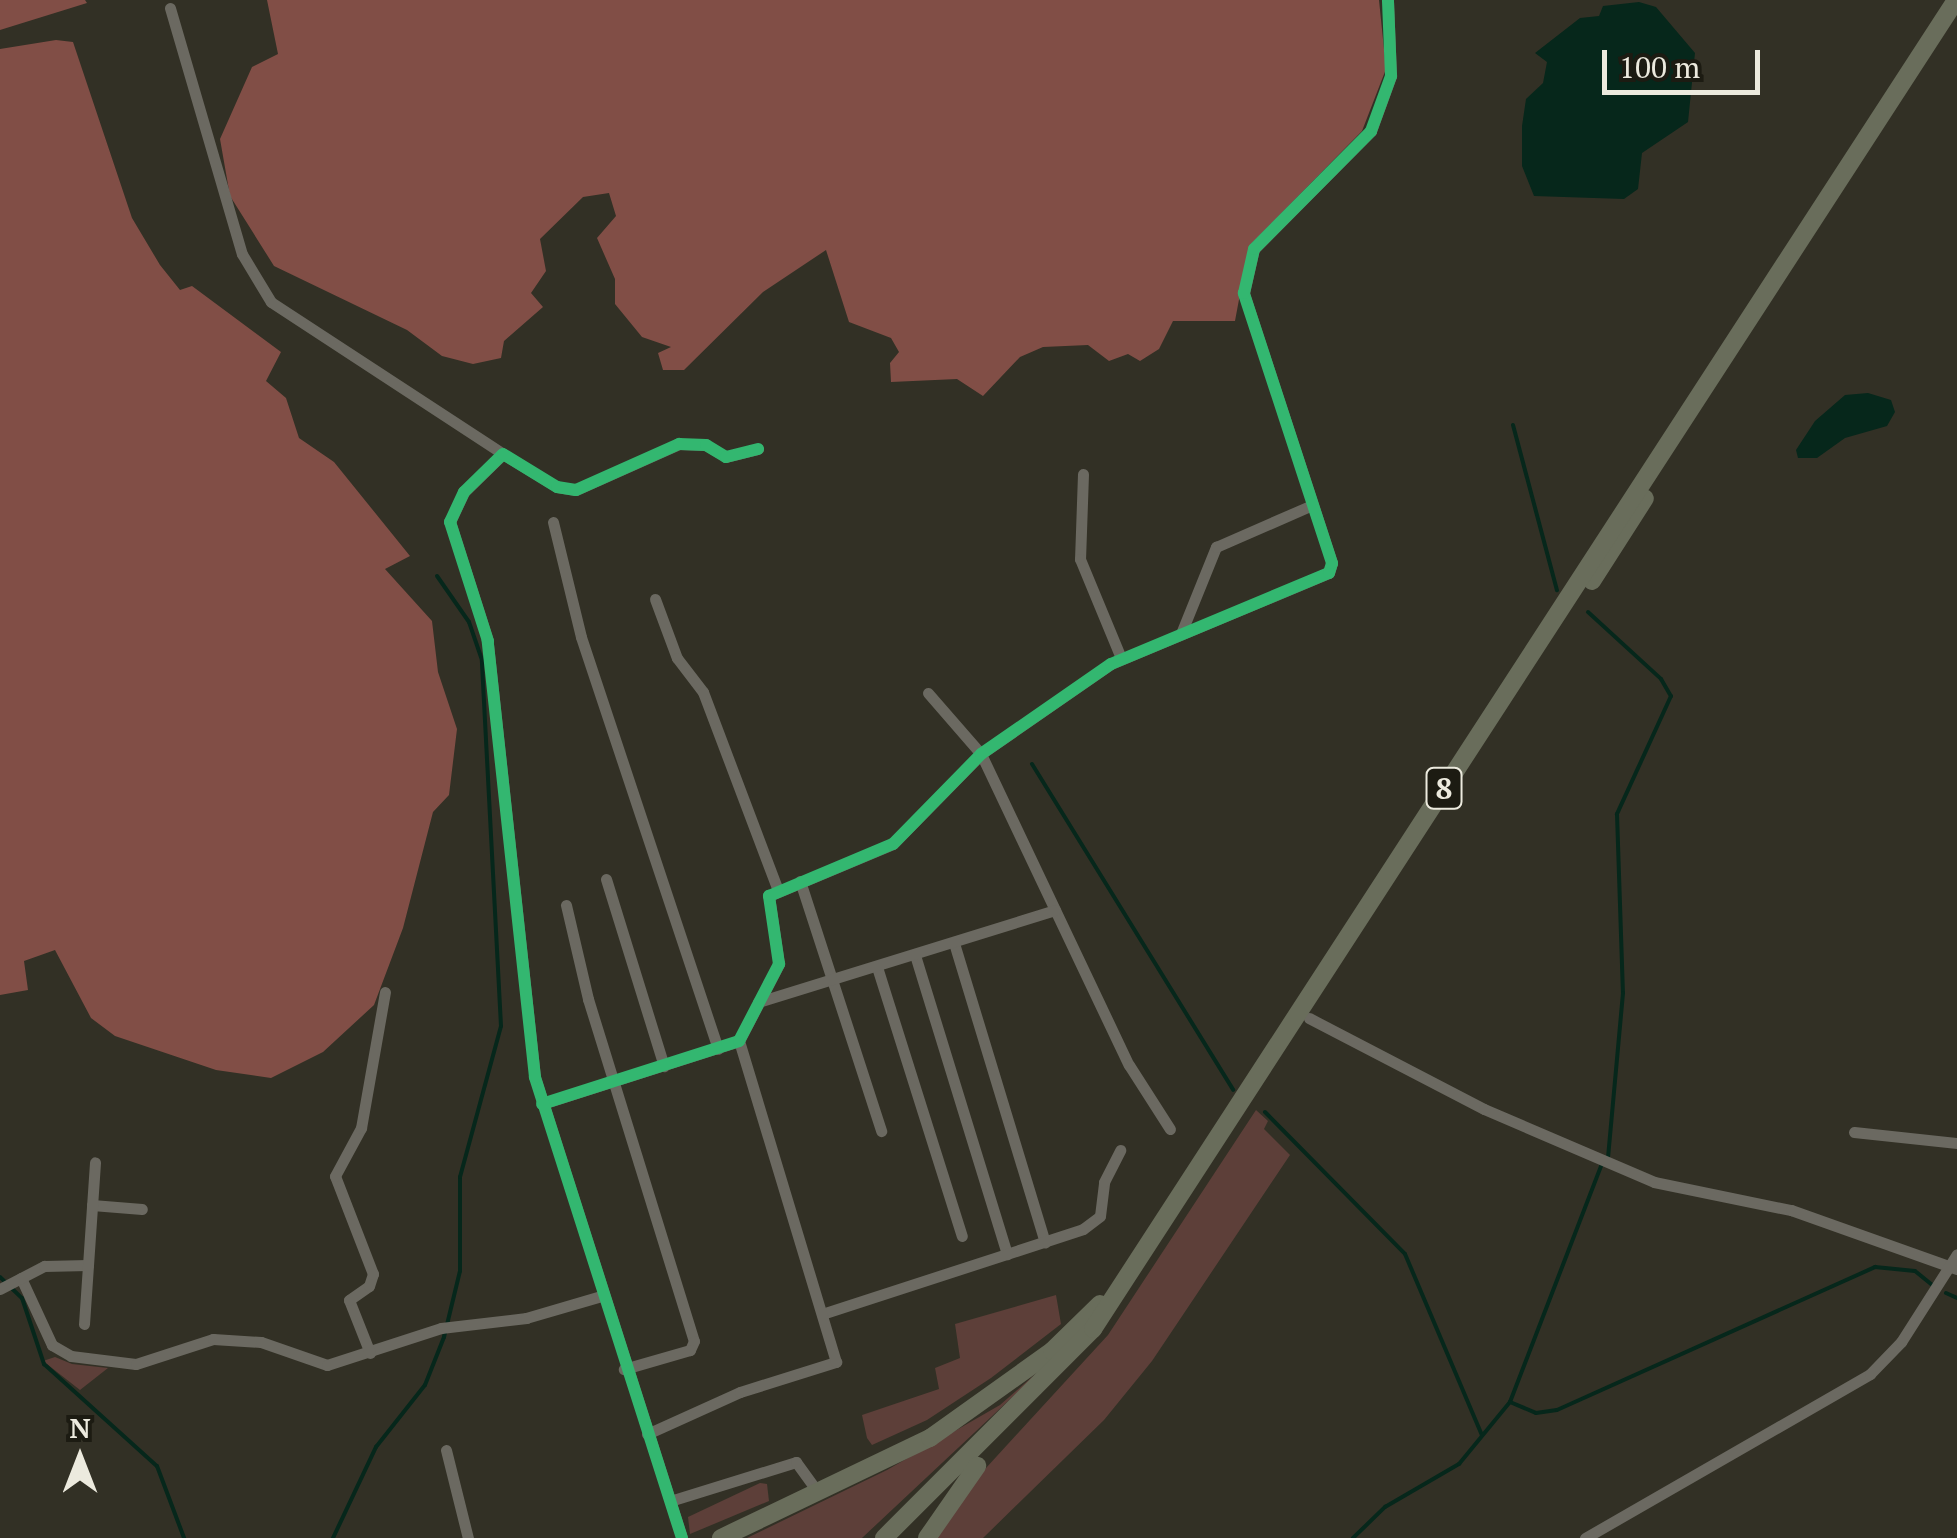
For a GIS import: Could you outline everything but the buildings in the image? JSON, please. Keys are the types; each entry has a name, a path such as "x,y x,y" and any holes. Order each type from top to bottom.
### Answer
{"highway":[{"name":"8","path":"884,1538 1058,1370 1129,1275 1956,0"},
{"name":"8","path":"900,1538 1066,1379 1102,1333 1957,21"},
{"path":"722,1538 930,1438 997,1394 1129,1275"},
{"path":"926,1538 977,1466"}],"street":[{"path":"647,1434 740,1392 836,1362 739,1041 779,964 769,896 893,844 982,754 1121,658 1182,631 1314,585 1329,573 1312,505 1244,293 1254,250 1371,131 1391,76 1388,0"},
{"path":"170,8 242,254 270,302 557,487 576,490 679,444 706,445 726,457 758,449"},
{"path":"502,454 464,492 450,522 488,641 525,1020 542,1104 624,1368 682,1538"},
{"path":"1083,474 1080,559 1121,658"},
{"path":"1182,631 1216,547 1312,505"},
{"path":"553,522 581,637 718,1049"},
{"path":"655,599 677,658 703,692 778,890"},
{"path":"928,693 982,754 1129,1066 1170,1129"},
{"path":"606,879 664,1066"},
{"path":"800,882 881,1131"},
{"path":"566,904 614,1082 694,1341 690,1350 624,1368"},
{"path":"758,1002 1056,910"},
{"path":"954,943 1045,1242"},
{"path":"915,955 1007,1254"},
{"path":"877,967 962,1236"},
{"path":"370,1353 349,1300 369,1286 372,1274 335,1176 361,1128 385,992"},
{"path":"1309,1018 1484,1109 1654,1182 1791,1210 1955,1263 1901,1342 1870,1374 1585,1538"},
{"path":"542,1104 739,1041"},
{"path":"1854,1132 1957,1143"},
{"path":"822,1314 1045,1242 1100,1216 1104,1182 1120,1150"},
{"path":"84,1324 94,1162"},
{"path":"92,1205 142,1209"},
{"path":"0,1289 44,1266 88,1265"},
{"path":"22,1278 37,1323 52,1345 72,1356 136,1364 213,1340 261,1342 327,1365 445,1328 526,1318 601,1296"},
{"path":"446,1450 468,1538"},
{"path":"670,1501 788,1462 804,1466 818,1492"}],"shaded area":[{"path":"0,0 85,0 87,3 0,30"},
{"path":"267,0 1379,0 1386,69 1362,131 1249,246 1235,321 1173,321 1159,349 1140,361 1128,354 1109,361 1088,345 1043,347 1020,357 983,396 957,379 891,382 890,363 899,352 891,338 849,322 826,250 763,292 684,370 663,370 658,353 671,347 642,337 615,304 615,279 597,238 616,216 609,193 583,197 540,239 546,271 531,293 543,307 504,341 501,358 473,364 442,356 407,330 274,266 230,196 220,139 252,67 278,54"},
{"path":"1639,2 1656,7 1695,53 1688,122 1642,153 1638,189 1624,199 1534,196 1522,166 1522,126 1526,99 1543,83 1547,62 1535,53 1580,18 1599,16 1603,6"},
{"path":"56,40 73,42 132,218 160,265 180,290 192,286 281,352 266,381 286,398 299,438 334,462 410,556 385,569 432,621 438,672 457,729 449,795 433,812 403,928 374,1005 323,1052 271,1078 216,1070 115,1036 91,1018 55,950 24,961 28,990 0,995 0,49"},
{"path":"1868,393 1891,400 1895,412 1887,426 1845,438 1817,458 1798,458 1796,450 1815,421 1845,395"},
{"path":"1256,1110 1268,1121 1264,1129 1290,1155 1152,1361 1104,1420 983,1538 933,1538 986,1468 1108,1335"},
{"path":"1056,1295 1061,1324 991,1378 927,1420 872,1445 862,1415 939,1389 935,1368 960,1358 955,1324"},
{"path":"55,1357 72,1364 108,1368 80,1390 43,1361"},
{"path":"1055,1357 862,1538 747,1538 887,1470 1000,1405"},
{"path":"760,1483 767,1484 769,1501 690,1534 688,1517"}],"waterway":[{"path":"1513,425 1557,590"},
{"path":"333,1538 376,1447 425,1385 444,1337 460,1271 460,1177 501,1026 482,660 469,622 437,576"},
{"path":"1588,612 1661,679 1671,696 1617,814 1623,993 1608,1157"},
{"path":"1032,764 1233,1090"},
{"path":"1265,1112 1405,1254 1482,1435"},
{"path":"1510,1402 1602,1164"},
{"path":"1353,1538 1385,1507 1459,1464 1510,1402 1536,1413 1557,1410 1875,1267 1915,1271 1931,1284"},
{"path":"0,1277 22,1298 44,1364 157,1466 184,1538"},
{"path":"1946,1293 1957,1298"}],"cycle path":[{"path":"542,1104 739,1041 779,964 769,896 893,844 981,754 1111,664 1329,573 1332,563 1244,293 1254,249 1371,131 1391,76 1388,0"},
{"path":"682,1538 535,1077 488,641 450,522 464,492 503,454 557,487 576,490 679,444 706,445 726,457 758,449"}]}
